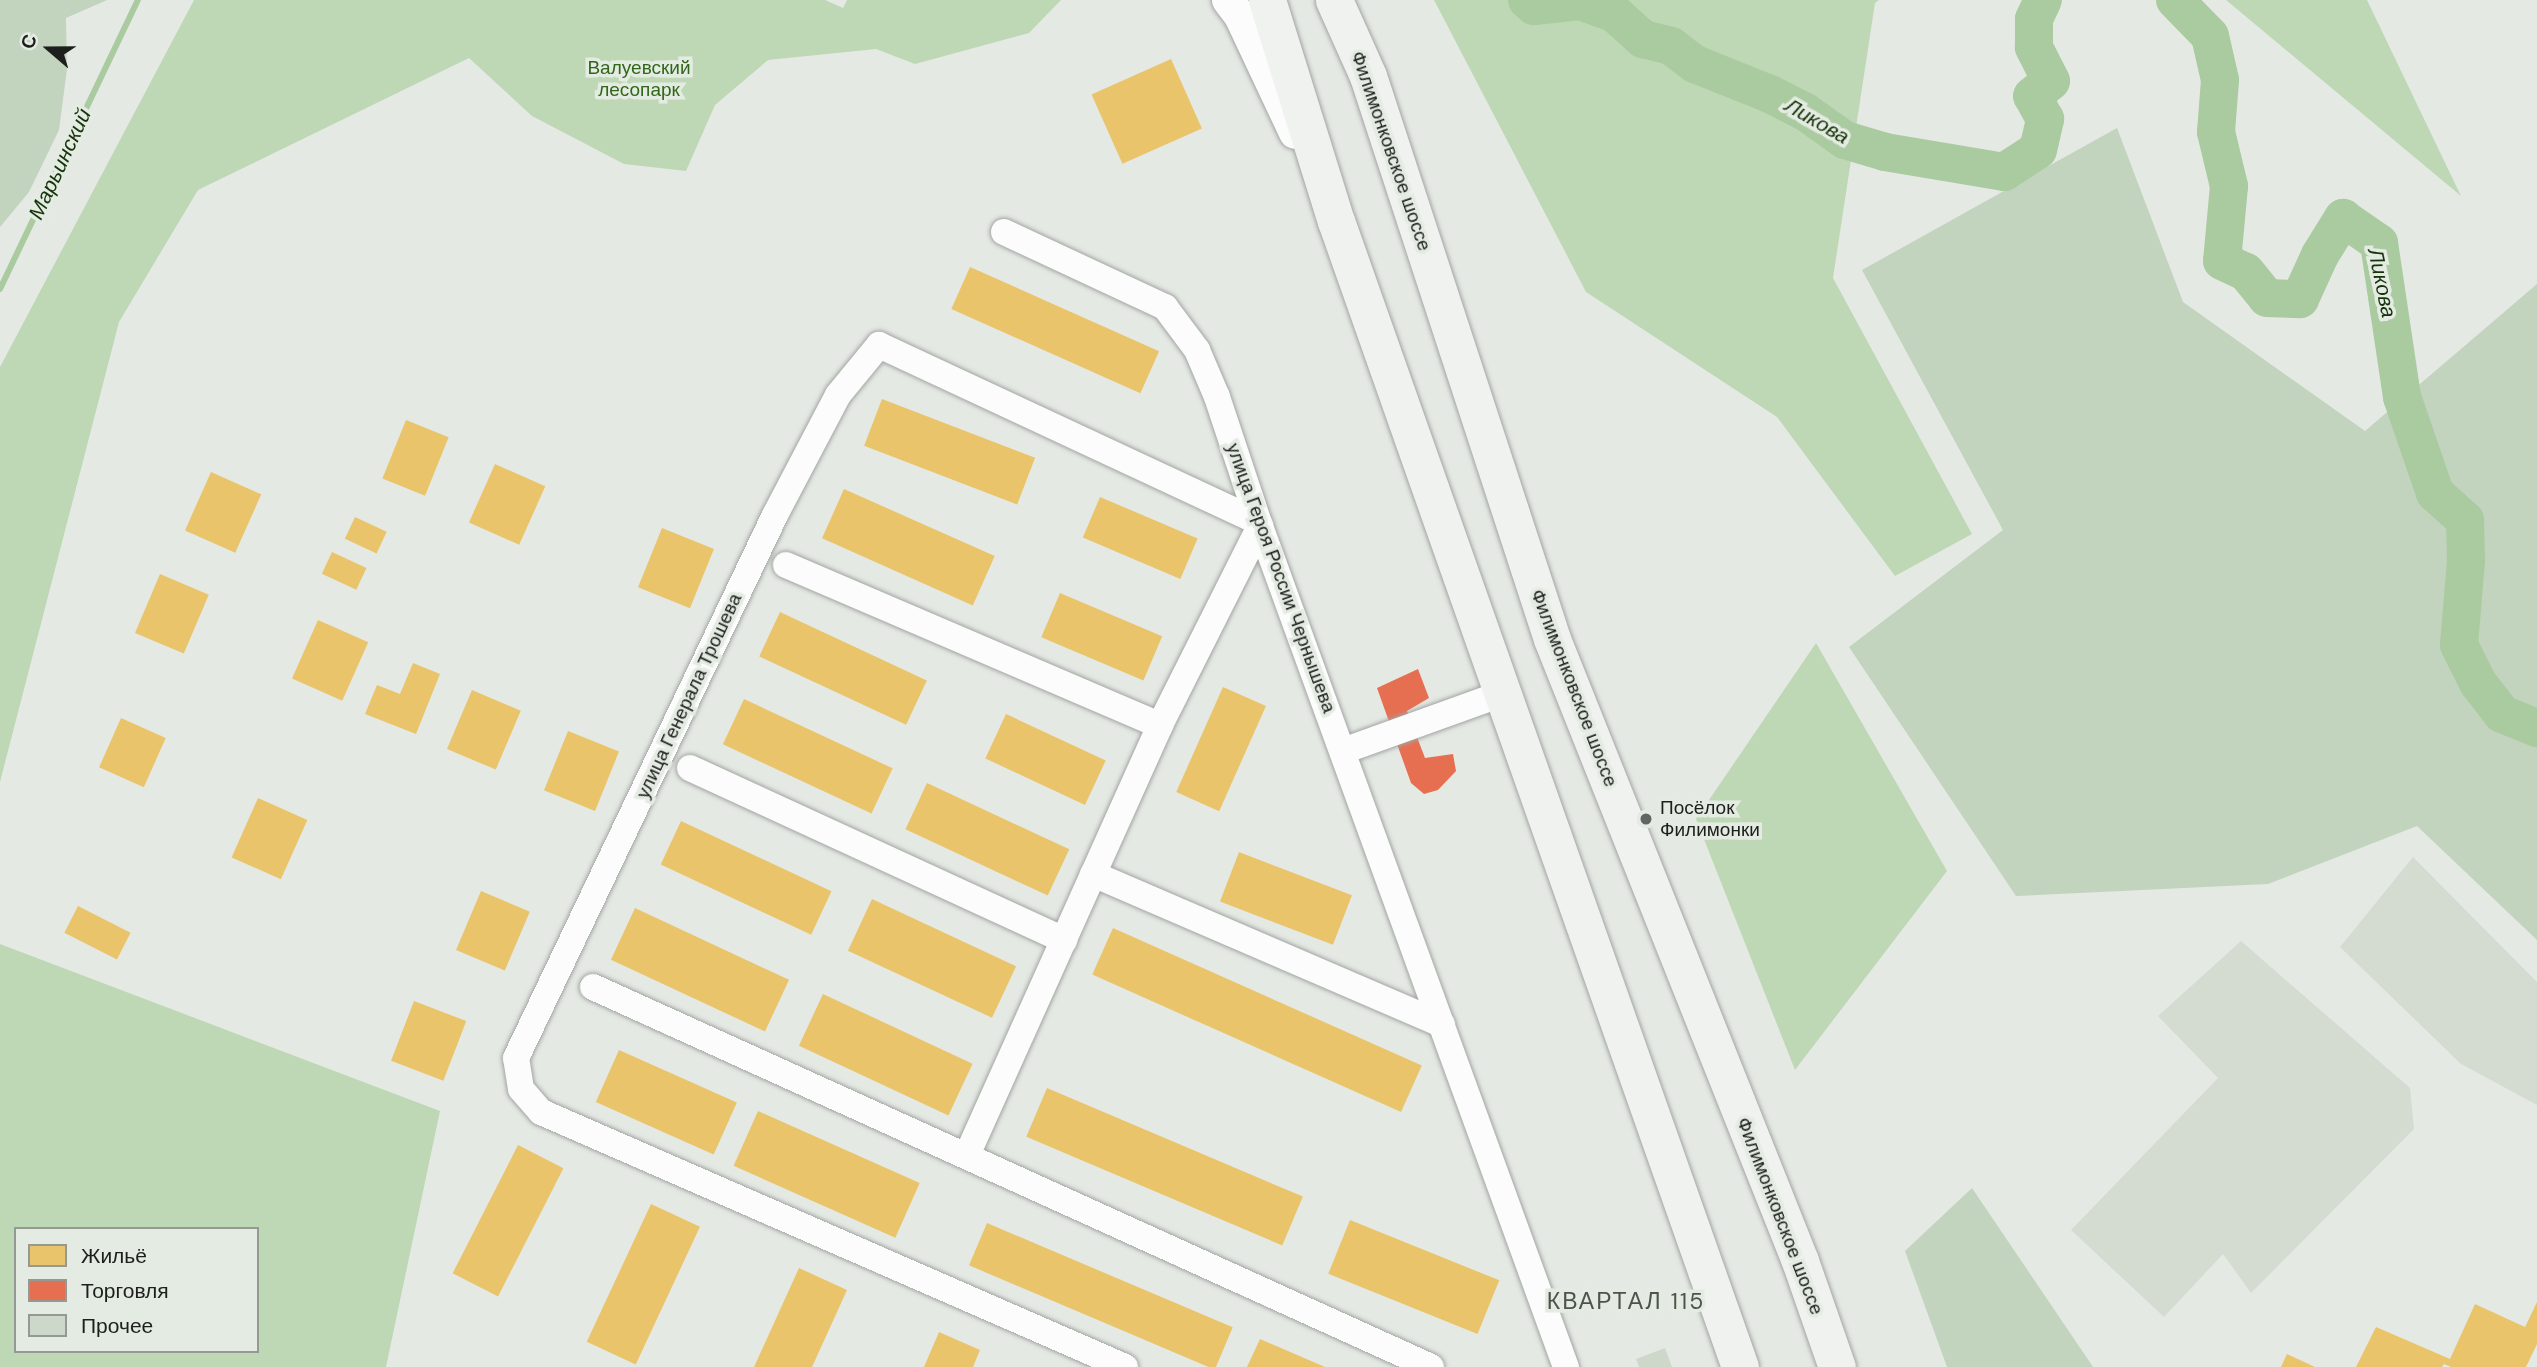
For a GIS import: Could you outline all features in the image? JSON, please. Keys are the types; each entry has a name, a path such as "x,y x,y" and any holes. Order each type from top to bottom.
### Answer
{"main road":[{"path":"1267,0 1336,221 1740,1367"},
{"name":"Филимонковское шоссе","path":"1334,0 1368,76 1552,639 1800,1261 1837,1367"}],"street":[{"path":"1228,0 1245,27 1336,221"},
{"name":"улица Героя России Чернышева","path":"1004,232 1165,307 1197,350 1217,397 1260,524 1566,1367"},
{"name":"улица Генерала Трошева","path":"1125,1367 541,1112 521,1089 516,1058 775,514 838,395 879,345 1260,524"},
{"path":"967,1155 1160,725 1260,524"},
{"path":"786,565 1160,725"},
{"path":"1343,751 1501,694"},
{"path":"690,768 1064,940"},
{"path":"1093,874 1442,1024"},
{"path":"593,987 1431,1367"}],"shaded area":[{"path":"2413,857 2537,982 2537,1105 2461,1064 2340,947"},
{"path":"2241,941 2410,1088 2414,1129 2251,1293 2223,1254 2164,1317 2071,1230 2218,1078 2158,1016"}],"green space":[{"path":"0,0 107,0 66,18 67,69 59,130 29,192 0,227"},
{"name":"Валуевский лесопарк","path":"194,0 825,0 843,8 847,0 1061,0 1029,33 915,64 876,49 768,60 715,105 686,171 624,164 532,116 469,58 198,190 119,322 0,782 0,367"},
{"path":"1434,0 1879,0 1875,3 1833,278 1972,534 1895,576 1777,417 1586,292"},
{"path":"2226,0 2367,0 2461,196"},
{"path":"2117,128 2183,302 2365,431 2537,284 2537,940 2417,826 2268,884 2016,896 1849,647 2003,530 1862,270"},
{"path":"1816,643 1947,871 1795,1070 1696,819"},
{"path":"0,944 440,1111 386,1367 0,1367"},
{"path":"1972,1188 2093,1367 1947,1367 1905,1251"}],"building: Жильё":[{"path":"1171,59 1202,128 1122,164 1092,94"},
{"path":"970,267 1159,351 1140,393 951,309"},
{"path":"882,399 1035,458 1017,504 864,446"},
{"path":"406,420 449,437 425,496 382,478"},
{"path":"495,464 545,486 519,545 469,522"},
{"path":"211,472 261,494 235,553 185,530"},
{"path":"844,489 995,556 973,605 822,538"},
{"path":"1100,497 1198,538 1180,579 1083,538"},
{"path":"355,517 387,532 377,554 345,539"},
{"path":"662,528 714,549 690,608 638,587"},
{"path":"332,552 366,568 356,590 322,574"},
{"path":"160,574 209,595 184,654 135,633"},
{"path":"1060,593 1162,636 1143,681 1041,637"},
{"path":"780,612 927,680 906,725 759,656"},
{"path":"318,620 368,642 342,701 292,678"},
{"path":"413,663 440,674 416,734 365,714 377,685 400,694"},
{"path":"1223,687 1266,706 1219,811 1176,792"},
{"path":"472,690 521,711 496,770 447,749"},
{"path":"744,699 893,768 872,814 723,744"},
{"path":"1006,714 1106,760 1085,805 985,758"},
{"path":"121,718 166,738 144,787 99,767"},
{"path":"568,731 619,752 595,811 544,790"},
{"path":"927,783 1069,849 1048,896 905,829"},
{"path":"258,798 307,820 281,879 232,857"},
{"path":"681,821 831,891 811,935 661,865"},
{"path":"1239,852 1352,895 1333,945 1220,901"},
{"path":"481,891 530,912 505,971 456,950"},
{"path":"872,899 1016,966 992,1018 848,951"},
{"path":"78,906 131,933 117,960 64,933"},
{"path":"635,908 789,980 765,1032 611,960"},
{"path":"1113,928 1422,1065 1401,1112 1092,975"},
{"path":"823,994 973,1064 948,1115 799,1046"},
{"path":"414,1001 466,1021 443,1081 391,1061"},
{"path":"619,1050 737,1102 714,1155 596,1102"},
{"path":"1047,1088 1303,1197 1282,1245 1026,1137"},
{"path":"758,1111 920,1183 895,1238 734,1166"},
{"path":"518,1145 563,1168 498,1296 453,1273"},
{"path":"651,1204 700,1227 636,1365 587,1342"},
{"path":"1350,1220 1499,1280 1478,1334 1328,1274"},
{"path":"987,1223 1233,1327 1216,1367 1209,1367 969,1265"},
{"path":"799,1268 847,1290 812,1367 754,1367"},
{"path":"2537,1302 2537,1344 2526,1367 2451,1367 2444,1364 2442,1367 2356,1367 2376,1327 2450,1359 2475,1304 2525,1327"},
{"path":"939,1332 980,1350 973,1367 924,1367"},
{"path":"1260,1339 1325,1367 1247,1367"},
{"path":"2287,1354 2315,1367 2281,1367"}],"building: Торговля":[{"path":"1418,669 1429,698 1407,711 1425,758 1453,754 1456,771 1438,790 1424,794 1411,783 1377,688"}],"building: Прочее":[{"path":"1665,1348 1672,1367 1639,1367 1636,1359"}],"waterway":[{"name":"Марьинский","path":"0,289 138,0"},
{"name":"Ликова","path":"1527,0 1534,6 1580,1 1615,14 1643,39 1671,46 1695,64 1770,94 1804,111 1845,140 1885,152 2004,172 2038,150 2045,119 2032,96 2051,81 2034,47 2034,19 2043,0"},
{"name":"Ликова","path":"2175,0 2210,36 2220,80 2216,132 2229,186 2222,261 2246,272 2267,298 2300,299 2320,255 2343,218 2379,243 2402,397 2435,493 2465,520 2466,561 2459,645 2478,683 2502,714 2537,728"}],"place":[{"name":"Посёлок Филимонки","path":"1646,819"}],"district":[{"name":"КВАРТАЛ 115","path":"1626,1301"}]}
